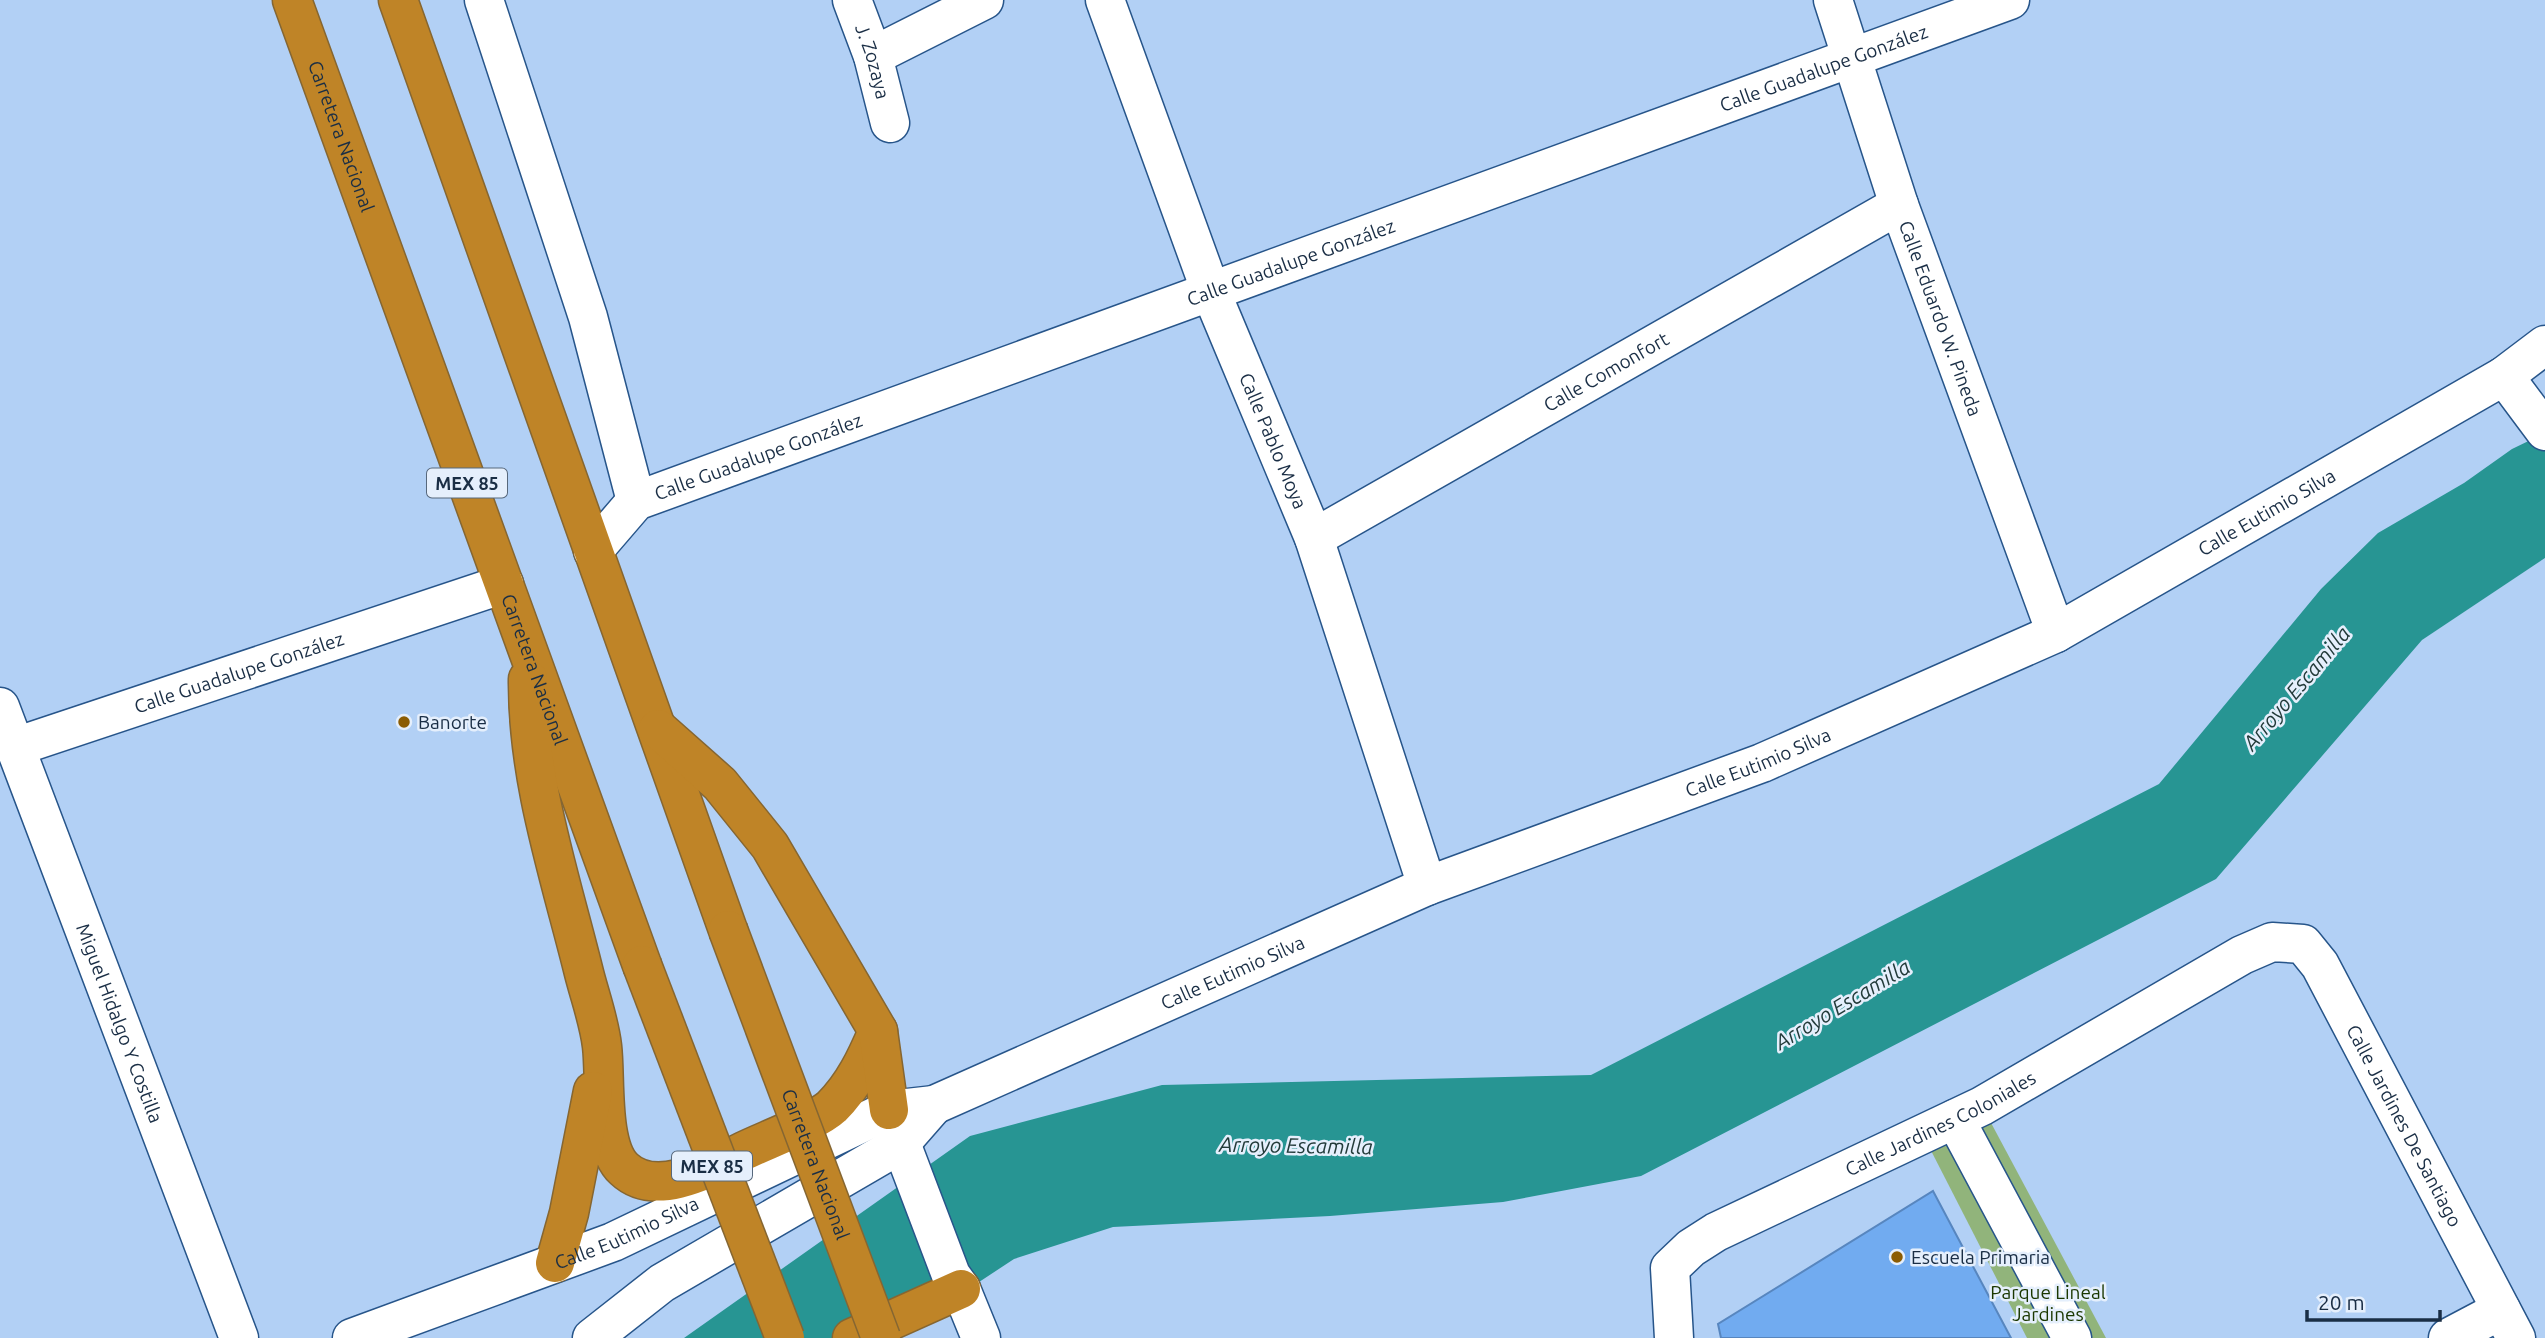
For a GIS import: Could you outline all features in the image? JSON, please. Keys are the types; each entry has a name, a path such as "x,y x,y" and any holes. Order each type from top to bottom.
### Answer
{"highway":[{"name":"Carretera Nacional","path":"292,0 642,965 785,1338"},
{"name":"Carretera Nacional","path":"398,0 654,727 881,1338"},
{"name":"MEX 85","path":"529,653 528,719 534,771 602,1044 608,1131 613,1153 623,1168 640,1180 667,1181 703,1171 830,1109 854,1082 878,1031"},
{"path":"654,727 720,785 770,846 878,1031 898,1138"},
{"path":"555,1263 569,1213 602,1044"},
{"path":"852,1338 951,1278"}],"street":[{"path":"484,0 588,317 636,501"},
{"name":"J. Zozaya","path":"852,0 873,56 890,123"},
{"path":"873,56 984,0"},
{"name":"Calle Pablo Moya","path":"1105,0 1212,292 1314,538 1427,886"},
{"name":"Calle Eduardo W. Pineda","path":"1833,0 1854,57 1899,205 2056,633"},
{"name":"Calle Guadalupe González","path":"593,551 636,501 2010,0"},
{"name":"Calle Comonfort","path":"1314,538 1899,205"},
{"name":"Calle Eutimio Silva","path":"592,1338 662,1283 746,1235 898,1138 934,1105 1427,886 1762,763 2056,633 2504,376 2545,345"},
{"path":"2504,376 2545,431"},
{"name":"Calle Guadalupe González","path":"15,747 504,584"},
{"name":"Miguel Hidalgo Y Costilla","path":"0,707 239,1338"},
{"name":"Calle Jardines Coloniales","path":"1674,1338 1670,1268 1691,1248 1716,1232 1955,1119 2242,955 2272,943"},
{"name":"Calle Jardines De Santiago","path":"2272,943 2303,944 2320,965 2508,1324"},
{"path":"1955,1119 2072,1338"},
{"path":"898,1138 951,1278 981,1338"},
{"name":"Calle Eutimio Silva","path":"352,1338 898,1138"},
{"path":"951,1278 966,1338"},
{"path":"2448,1338 2508,1324"}],"green space":[{"name":"Parque Lineal Jardines","path":"1982,1106 2106,1338 2027,1338 1923,1135"}],"water":[{"name":"Arroyo Escamilla","path":"2545,433 2545,558 2422,640 2216,879 1641,1176 1503,1202 1330,1216 1113,1227 1014,1259 894,1338 684,1338 970,1136 1162,1085 1591,1075 2159,784 2321,589 2378,533 2464,483 2512,449"}],"building":[{"name":"Escuela Primaria","path":"1933,1191 2011,1338 1721,1338 1718,1324"}],"place":[{"name":"Banorte","path":"404,722"},
{"name":"Escuela Primaria","path":"1897,1257"}]}
